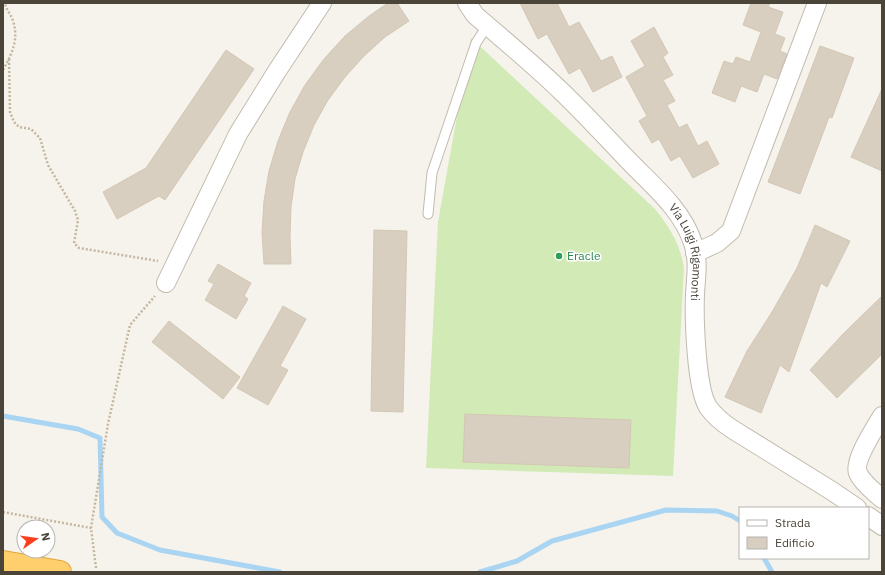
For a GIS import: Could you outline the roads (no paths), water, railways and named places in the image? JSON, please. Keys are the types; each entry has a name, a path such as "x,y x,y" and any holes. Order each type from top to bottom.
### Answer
{"highway":[{"path":"3,562 60,572"}],"street":[{"path":"166,283 238,134 322,3"},
{"name":"Via Luigi Rigamonti","path":"467,3 475,15 561,91 667,200 683,220 694,243 696,253 698,269 695,294 698,373 701,390 708,406 723,423 855,507"},
{"path":"696,253 717,243 731,231 816,3"},
{"path":"882,416 858,461 858,472 863,482 882,499"},
{"path":"869,517 882,526"}],"lane":[{"path":"428,214 432,173 476,43 487,26"}],"waterway":[{"path":"3,416 78,429 100,438 102,517 117,533 160,550 280,572"},
{"path":"480,572 517,561 552,541 666,510 717,511 732,516 739,520"},
{"path":"765,559 772,572"}],"place":[{"name":"Eracle","path":"559,256"}]}
